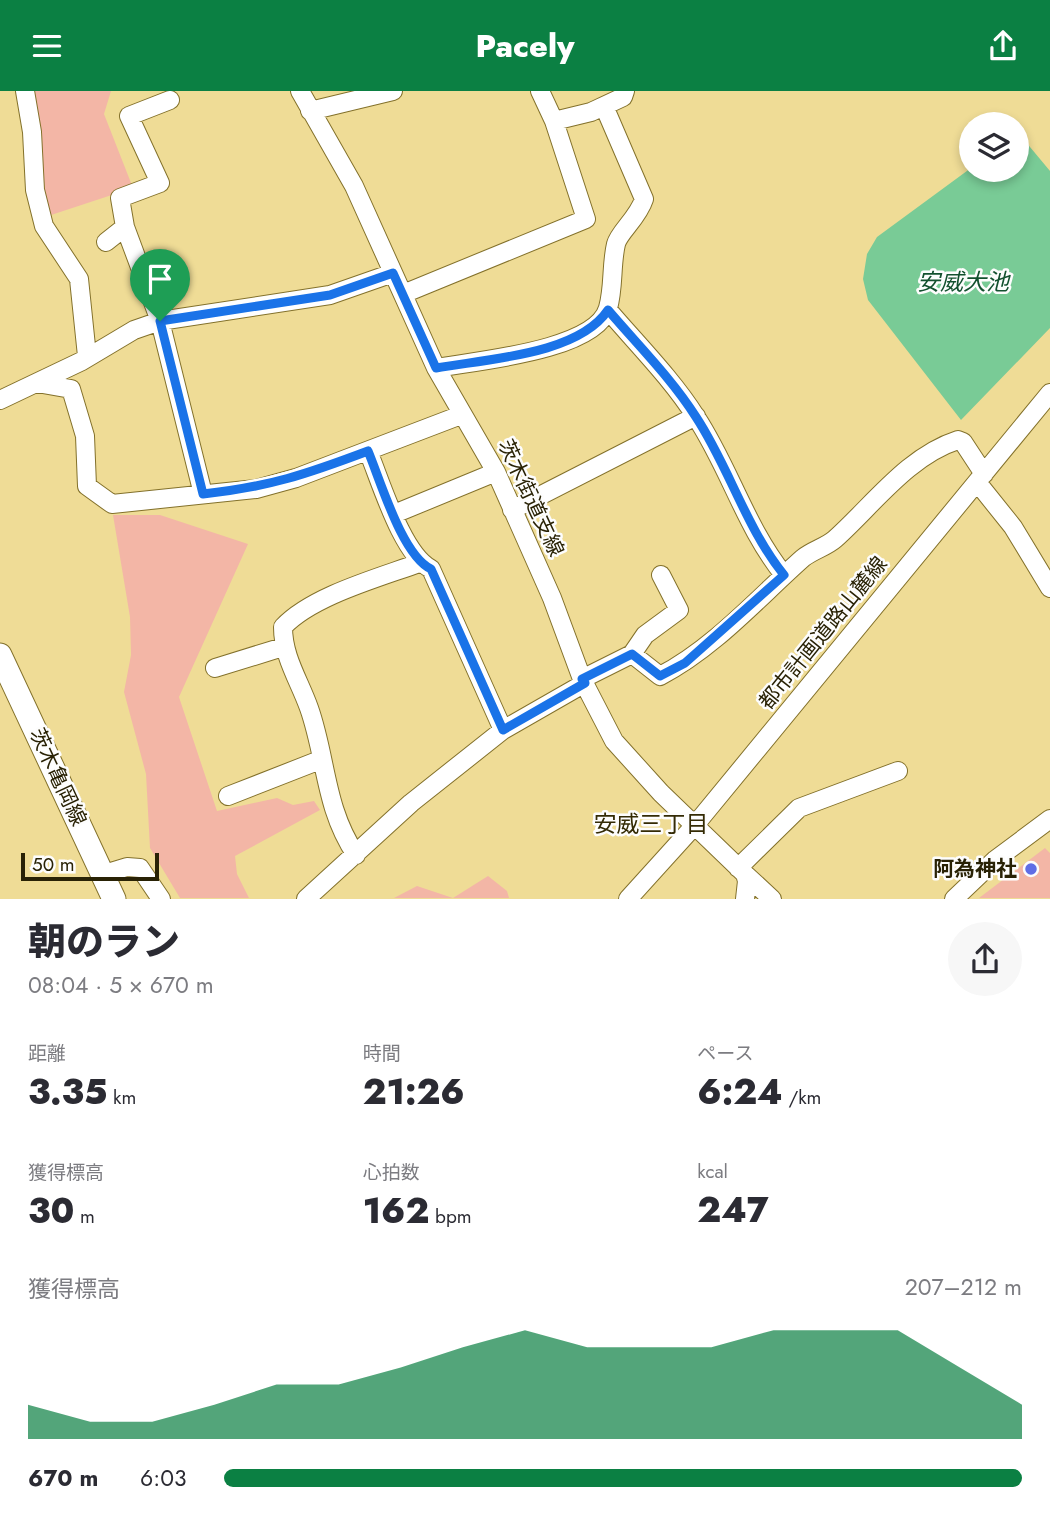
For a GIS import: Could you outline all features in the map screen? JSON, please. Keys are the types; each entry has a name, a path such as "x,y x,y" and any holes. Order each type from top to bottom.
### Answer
{"main road":[{"name":"茨木亀岡線","path":"0,655 114,898"}],"street":[{"path":"25,91 37,202 49,235 79,279 87,356"},
{"name":"茨木街道支線","path":"300,91 355,186 436,368 496,472 552,598 584,681 614,741 741,871 772,898"},
{"path":"310,111 393,91"},
{"path":"403,294 586,219 554,121 540,91"},
{"path":"554,121 591,112 623,97 625,91"},
{"path":"170,100 130,116 160,183 120,198 125,227 160,321 203,494"},
{"path":"436,368 566,342 598,324 608,310 617,240 638,216 644,199 604,106"},
{"path":"106,242 125,227"},
{"path":"0,400 134,330 160,321 330,295 393,273"},
{"path":"608,310 696,416 767,554 784,575"},
{"path":"37,383 71,389 77,400 85,436 87,487 112,504 256,489 296,478 461,415"},
{"name":"都市計画道路山麓線","path":"628,898 695,825 1050,393"},
{"path":"512,510 696,416"},
{"path":"632,654 660,676 685,663 807,555 832,542 913,465 943,445 958,440 963,442 980,478 1050,588"},
{"path":"368,451 394,515 419,563 431,569 503,730"},
{"path":"394,515 496,472"},
{"path":"356,855 335,815 309,709 283,647 283,627 294,615 355,586 419,563"},
{"path":"306,898 411,803 503,730 632,654 645,635 679,610 661,575"},
{"path":"215,668 283,647"},
{"path":"228,796 320,760"},
{"path":"745,898 747,881 741,871 799,808 898,771"},
{"path":"954,898 995,860 1050,819"},
{"path":"104,874 127,867 140,868 160,898"}],"shaded area":[{"path":"33,91 111,91 104,114 133,188 48,216"},
{"path":"113,515 160,515 248,544 179,697 217,811 277,798 293,805 314,801 320,810 235,856 237,874 249,898 180,898 150,848 146,774 124,692 131,655 130,617"},
{"name":"阿為神社","path":"1045,848 1050,853 1050,898 979,898"},
{"path":"488,876 507,891 509,898 453,898"},
{"path":"417,886 453,898 394,898"}],"water":[{"name":"安威大池","path":"1029,146 1050,171 1050,328 961,420 868,300 863,279 867,254 877,237 959,177 959,182 1029,182"}],"place":[{"name":"阿為神社","path":"1031,869"}],"district":[{"name":"安威三丁目","path":"651,824"}],"route":[{"path":"393,273 436,368 566,342 598,324 608,310 696,416 767,554 784,575 685,663 660,676 632,654 582,679 585,683 503,730 431,569 419,563 394,515 368,451 296,478 256,489 203,494 160,321 330,295 393,273"}]}
